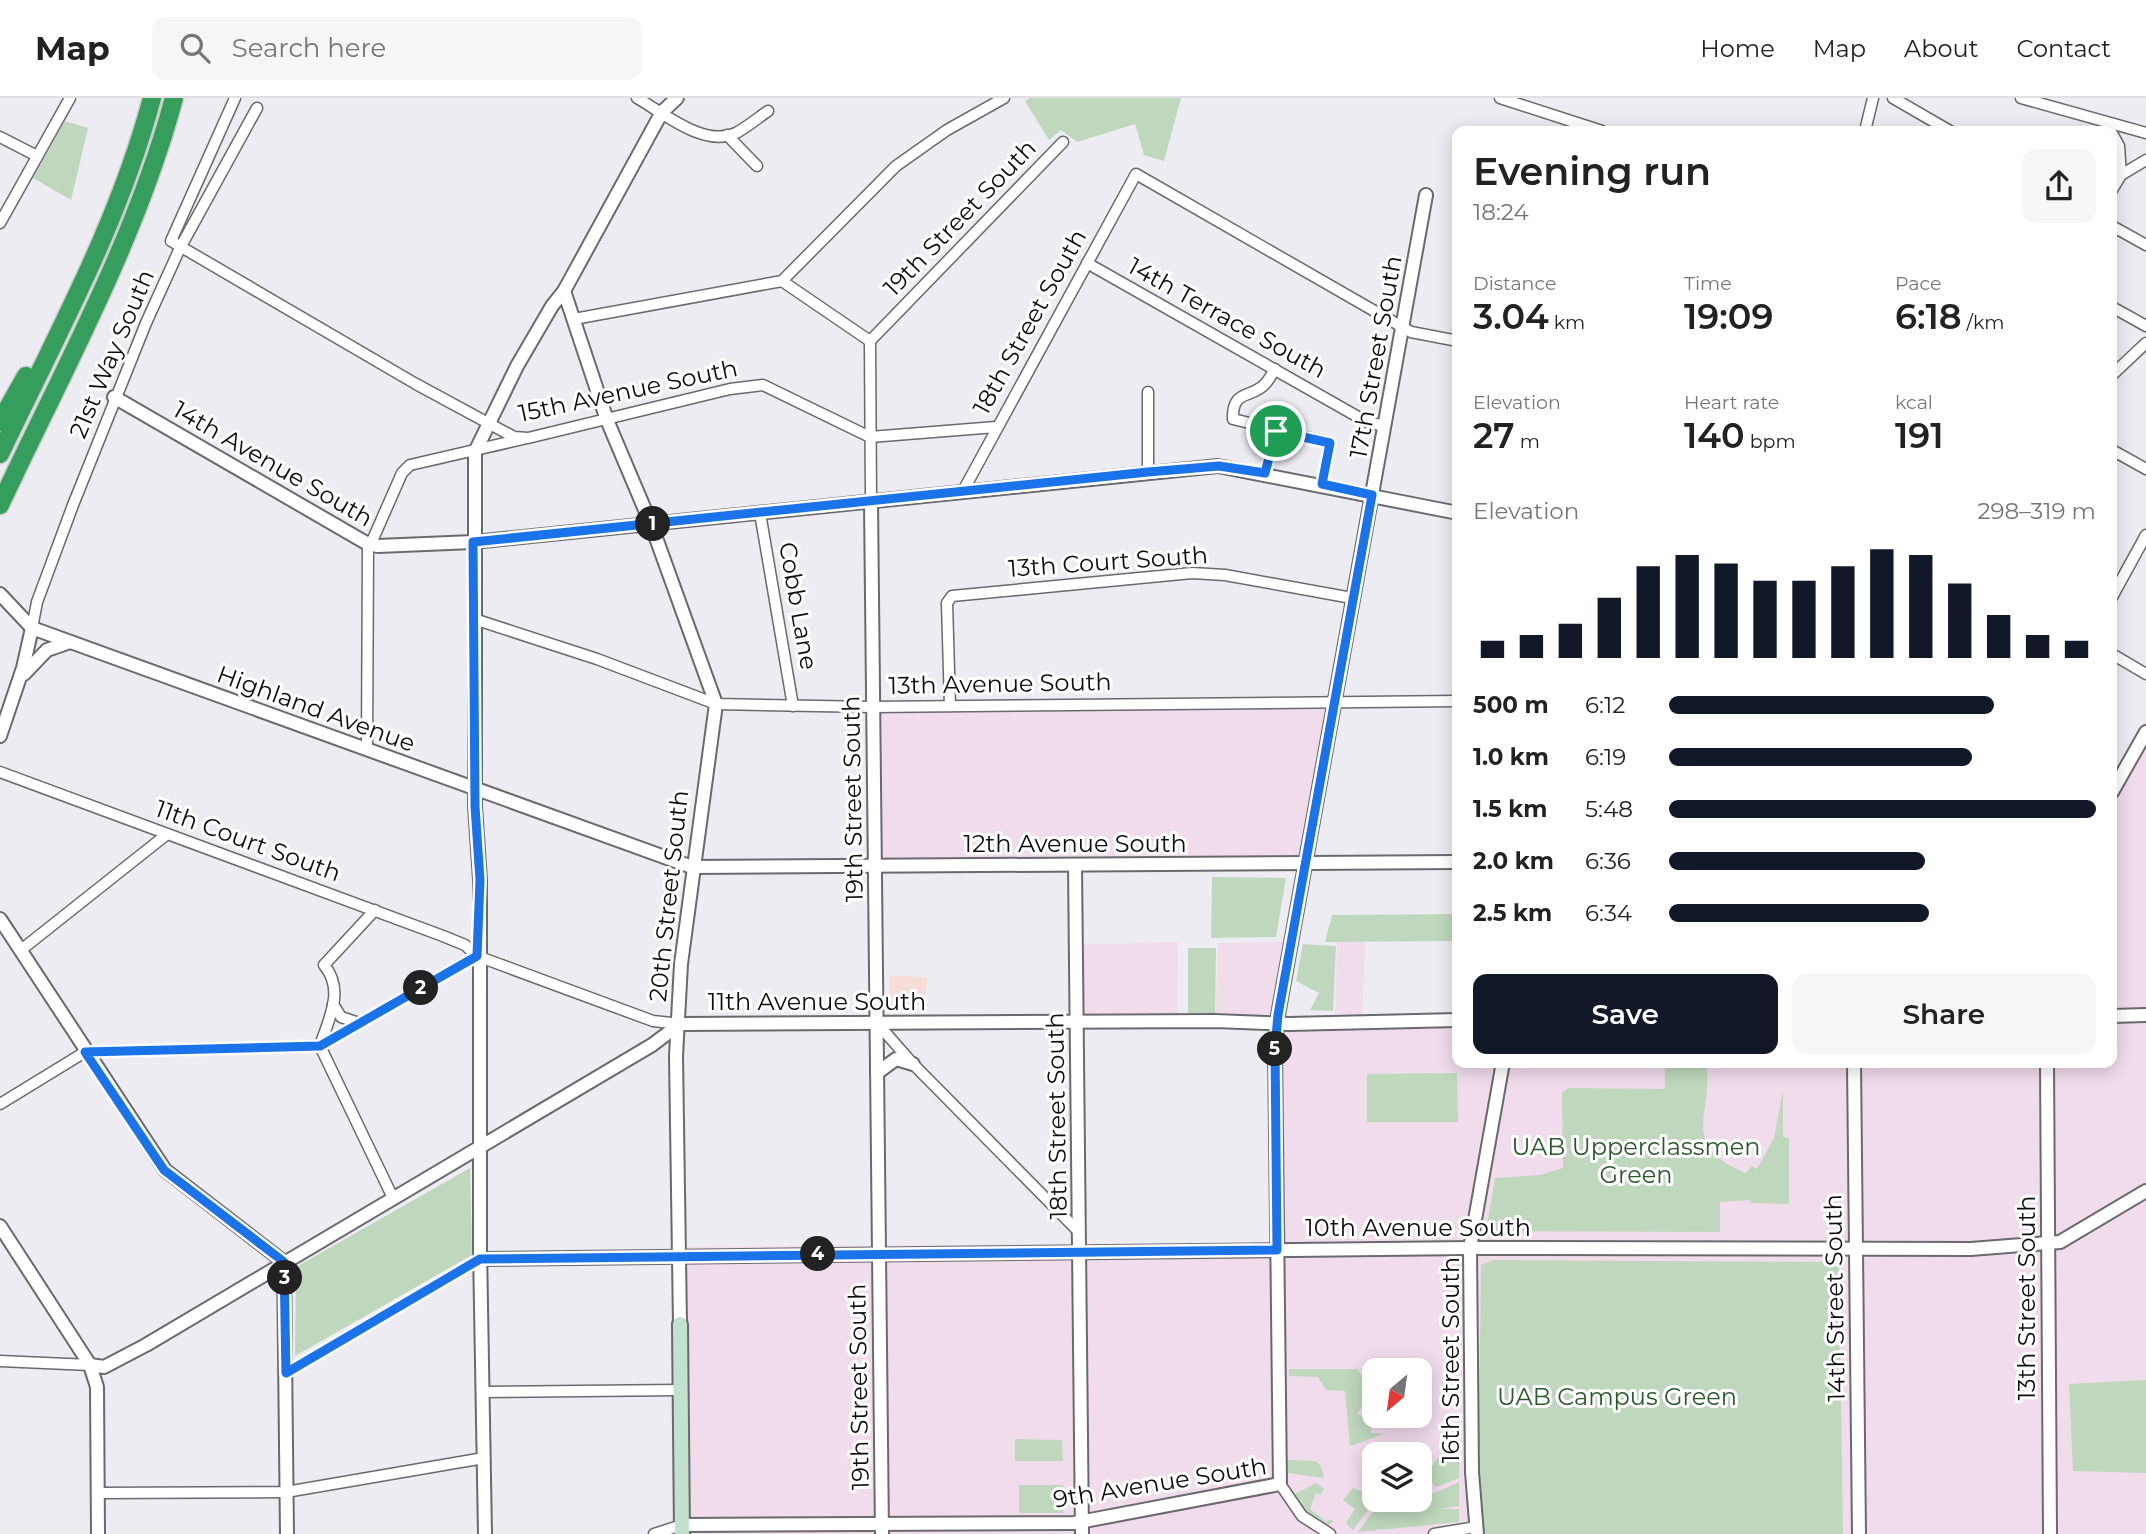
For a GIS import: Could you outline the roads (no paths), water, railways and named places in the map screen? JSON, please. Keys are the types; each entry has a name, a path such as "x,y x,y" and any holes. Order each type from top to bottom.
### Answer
{"highway":[{"path":"0,454 116,205 140,144 152,98"},
{"path":"0,505 126,238 162,144 174,98"},
{"path":"0,422 72,302"}],"main road":[{"name":"20th Street South","path":"680,1324 682,1530"}],"street":[{"path":"0,223 70,98"},
{"path":"180,248 171,240 235,98"},
{"path":"637,98 696,132 727,135 768,111"},
{"path":"485,1534 477,956 480,880 475,789 475,452 488,420 552,306 564,291 662,112 677,98"},
{"path":"574,319 782,281 896,166 947,130 1004,98"},
{"path":"1500,98 1587,126"},
{"path":"1866,126 1873,98"},
{"path":"1892,98 1941,126"},
{"path":"2021,98 2101,126"},
{"name":"21st Way South","path":"32,628 37,602 114,397 180,248 257,108"},
{"path":"2117,130 2146,133"},
{"path":"727,135 757,166"},
{"path":"0,137 37,156"},
{"name":"19th Street South","path":"882,1529 870,341 1063,142"},
{"path":"2117,142 2121,175"},
{"path":"2117,182 2121,175 2146,160"},
{"name":"18th Street South","path":"963,491 1136,174 1403,328"},
{"name":"17th Street South","path":"1280,1484 1277,1024 1426,195"},
{"path":"2117,229 2146,245"},
{"name":"15th Avenue South","path":"180,248 416,384 488,420 514,437 528,438 730,389 763,385 870,437"},
{"name":"14th Terrace South","path":"1087,263 1367,422 1385,426"},
{"path":"782,281 870,341"},
{"name":"20th Street South","path":"564,291 607,420 651,524 716,704 681,964 680,1024 676,1056 680,1324"},
{"path":"2117,310 2146,326"},
{"path":"1403,328 1452,340"},
{"path":"2117,369 2146,343"},
{"path":"1275,369 1265,384 1240,398 1232,415 1233,419 1330,443 1322,484"},
{"path":"1148,392 1148,472"},
{"name":"14th Avenue South","path":"114,397 368,544 473,542 1219,466 1322,484 1452,512"},
{"path":"870,437 996,427"},
{"path":"1265,473 1276,431"},
{"path":"367,749 368,544 373,539 402,473 410,465 528,438"},
{"path":"2117,453 2146,470"},
{"name":"Cobb Lane","path":"760,513 793,706"},
{"path":"2117,588 2146,535"},
{"name":"13th Court South","path":"950,706 947,603 950,598 1192,573 1225,575 1352,598"},
{"path":"0,594 32,628 19,680 0,736"},
{"name":"13th Avenue South","path":"474,619 597,659 716,704 950,706 1452,701"},
{"name":"Highland Avenue","path":"32,628 692,867"},
{"path":"19,680 36,658 69,642"},
{"path":"2117,657 2146,674"},
{"path":"2117,783 2146,732"},
{"name":"11th Court South","path":"0,772 375,910 465,945 477,956"},
{"path":"21,950 166,835"},
{"name":"12th Avenue South","path":"692,867 1452,862"},
{"name":"18th Street South","path":"1075,866 1082,1528"},
{"path":"375,910 324,965 332,975 336,989 320,1046 394,1198"},
{"path":"0,919 164,1170 284,1262"},
{"path":"0,1104 85,1052 320,1046 477,956"},
{"name":"11th Avenue South","path":"477,956 653,1021 680,1024 1077,1021 1277,1024 1452,1020"},
{"path":"333,1004 341,1017 359,1023"},
{"path":"2117,1016 2146,1016"},
{"path":"877,1023 913,1064 1079,1232"},
{"path":"0,1361 104,1367 480,1148 652,1045 680,1024"},
{"path":"877,1073 896,1059 913,1064"},
{"name":"16th Street South","path":"1477,1531 1472,1472 1470,1248 1502,1068"},
{"name":"14th Street South","path":"1854,1068 1859,1534"},
{"name":"13th Street South","path":"2047,1068 2050,1534"},
{"name":"10th Avenue South","path":"286,1373 480,1259 1470,1248 1856,1250 2048,1244 2071,1239 2146,1191"},
{"path":"0,1226 90,1365 97,1387 98,1534"},
{"path":"284,1262 287,1534"},
{"path":"483,1392 680,1390"},
{"path":"99,1493 286,1492 484,1458"},
{"name":"9th Avenue South","path":"682,1530 1082,1528 1280,1484 1302,1516 1330,1534"},
{"path":"654,1534 682,1530"},
{"path":"1434,1534 1477,1531"}],"park label":[{"name":"UAB Upperclassmen Green","path":"1636,1161"},
{"name":"UAB Campus Green","path":"1617,1397"}]}
